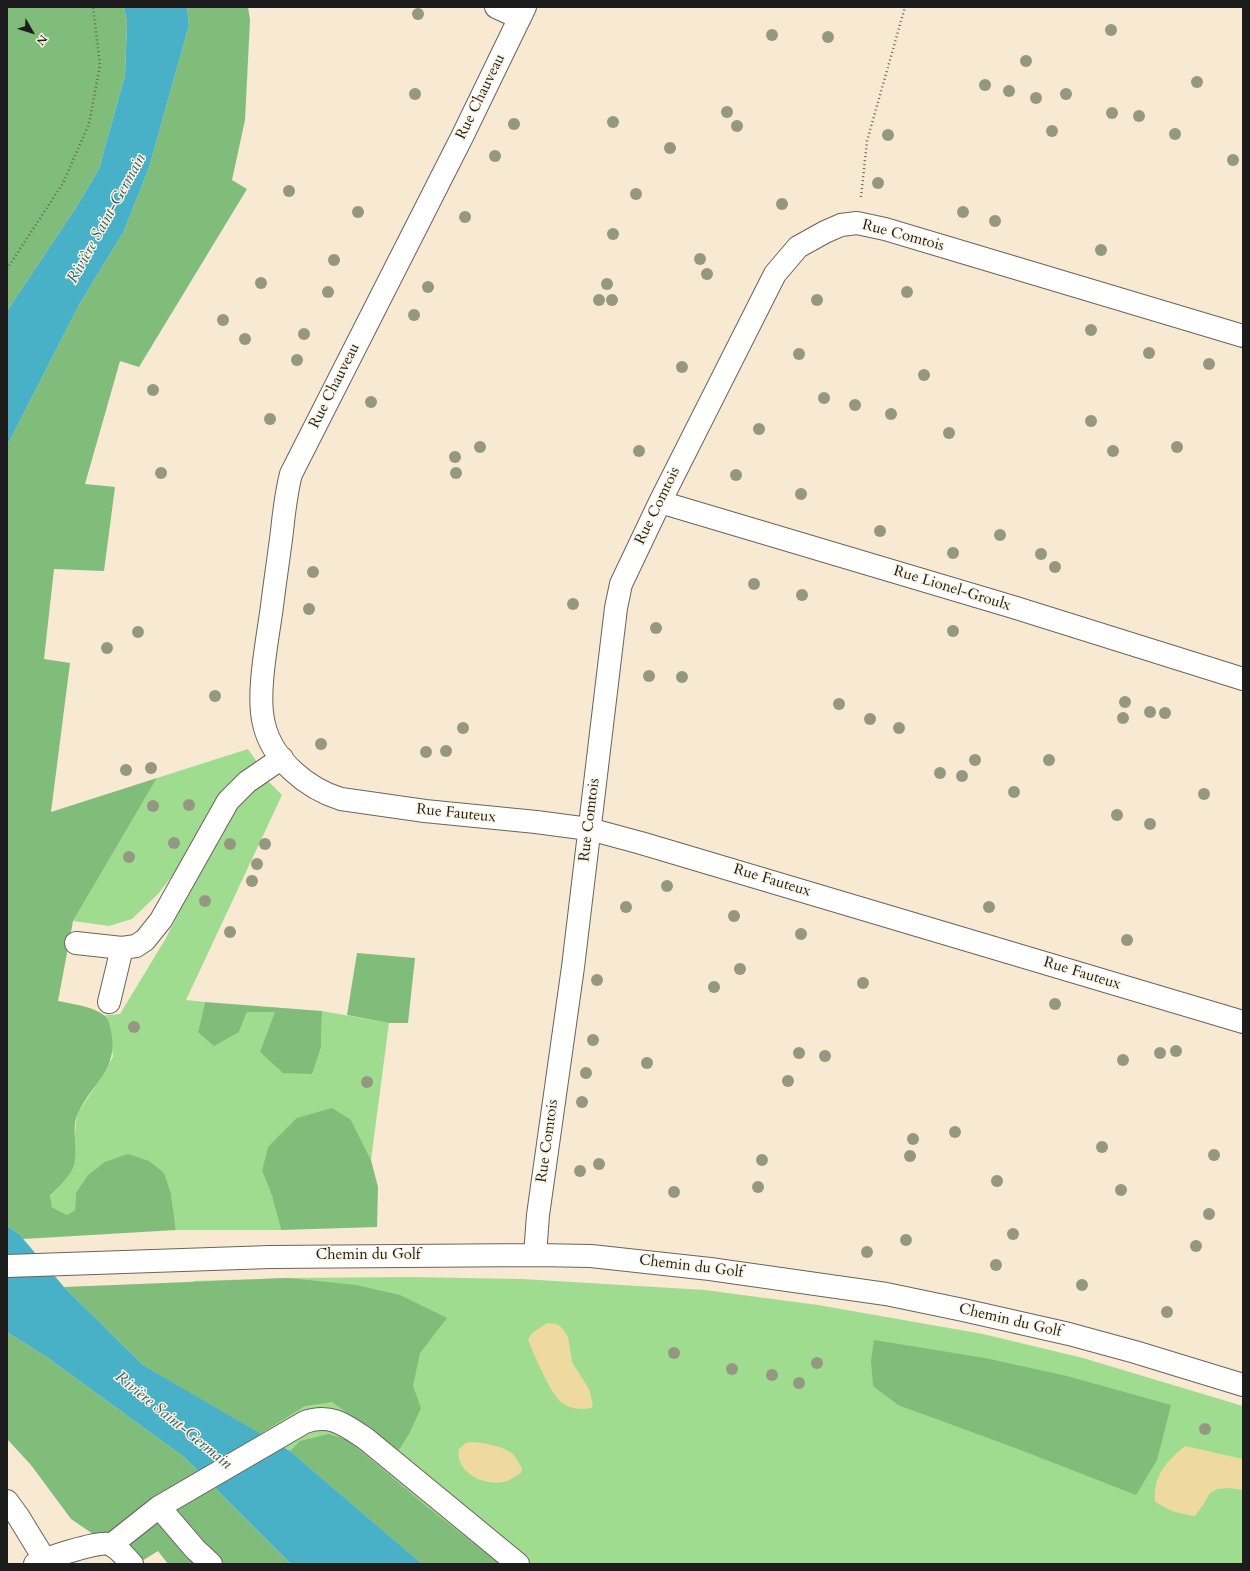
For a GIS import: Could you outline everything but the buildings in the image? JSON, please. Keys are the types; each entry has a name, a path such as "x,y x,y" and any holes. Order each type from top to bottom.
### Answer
{"street":[{"name":"Rue Chauveau","path":"296,774 273,745 264,725 261,705 287,488 291,474 462,137 522,12 496,7"},
{"name":"Rue Comtois","path":"535,1255 536,1225 573,967 618,597 621,584 660,502 775,274 798,247 841,225 857,223 885,229 1243,336"},
{"name":"Rue Lionel-Groulx","path":"660,502 1013,607 1243,679"},
{"path":"76,943 122,948 136,946 145,940 161,920 220,814 237,790 282,758"},
{"name":"Rue Fauteux","path":"296,774 317,790 341,799 425,811 589,829 641,842 1243,1022"},
{"path":"109,1002 122,948"},
{"name":"Chemin du Golf","path":"7,1266 270,1257 591,1256 710,1269 886,1294 1069,1334 1135,1352 1243,1385"},
{"path":"111,1545 159,1507 305,1422 315,1419 332,1419 346,1425 366,1439 518,1564"},
{"path":"7,1501 18,1516 40,1562 92,1545 104,1543 111,1545 132,1564"},
{"path":"159,1507 195,1549 211,1564"}],"path":[{"path":"7,269 63,183 89,124 100,65 93,7"},
{"path":"861,202 867,141 905,7"}],"green space":[{"path":"7,7 124,7 127,23 125,75 99,169 77,206 7,311"},
{"path":"187,7 248,7 250,20 245,120 232,180 247,189 139,367 120,361 85,484 115,487 104,571 54,569 44,659 70,663 51,812 157,778 73,921 58,1001 88,1007 106,1016 110,1025 112,1044 108,1066 78,1113 75,1126 74,1164 67,1177 50,1196 52,1207 67,1215 75,1210 76,1193 88,1175 105,1162 128,1154 149,1161 164,1173 171,1194 176,1230 23,1239 19,1234 7,1226 7,446 79,305 124,231 149,168 189,25"},
{"path":"248,749 257,762 225,787 179,867 158,894 132,919 109,926 73,921 157,778"},
{"path":"268,781 282,795 186,1000 205,1002 198,1032 239,1032 247,1012 276,1012 321,1047 322,1011 389,1023 371,1160 351,1120 262,1171 272,1196 281,1230 176,1230 171,1194 76,1193 75,1210 67,1215 52,1207 50,1197 60,1184 75,1157 74,1140 77,1114 113,1057 109,1022 106,1015 120,1014 166,938 227,816 260,784"},
{"path":"357,953 415,958 408,1023 389,1023 347,1015"},
{"path":"205,1002 322,1011 321,1047 312,1074 283,1073 260,1052 275,1012 247,1012 239,1032 214,1046 198,1032"},
{"path":"332,1108 351,1120 371,1160 378,1187 377,1227 281,1230 272,1196 262,1171 268,1147 297,1118"},
{"path":"409,1277 522,1279 705,1290 818,1305 983,1334 1083,1358 1243,1406 1243,1564 422,1564 290,1451 143,1365 194,1281 288,1278"},
{"path":"288,1278 356,1285 400,1295 447,1318 420,1353 413,1386 421,1408 409,1434 399,1450 332,1402 305,1406 260,1434 143,1365 64,1287"},
{"path":"7,1332 48,1358 184,1457 291,1564 168,1564 158,1551 137,1564 71,1519 31,1465 7,1439"},
{"path":"874,1340 985,1358 1067,1376 1171,1405 1157,1460 1136,1495 1018,1449 898,1405 873,1386 871,1361"},
{"path":"329,1434 348,1440 426,1506 500,1564 422,1564 290,1451 300,1441"}],"sand":[{"path":"547,1323 557,1324 563,1329 568,1337 572,1362 589,1389 593,1406 591,1408 575,1408 564,1404 557,1397 547,1382 528,1340 532,1333"},
{"path":"473,1442 494,1445 509,1451 513,1454 522,1468 521,1473 507,1481 499,1483 474,1477 467,1472 459,1458 459,1449 466,1443"},
{"path":"1185,1446 1243,1459 1243,1490 1230,1488 1217,1489 1210,1493 1195,1516 1174,1511 1155,1501 1156,1484 1162,1469 1172,1457"}],"water":[{"name":"Rivière Saint-Germain","path":"124,7 187,7 189,25 149,168 124,231 79,305 7,446 7,311 77,206 99,169 125,75 127,23"},
{"name":"Rivière Saint-Germain","path":"7,1226 19,1234 64,1287 143,1365 290,1451 422,1564 291,1564 184,1457 48,1358 7,1332"}]}
